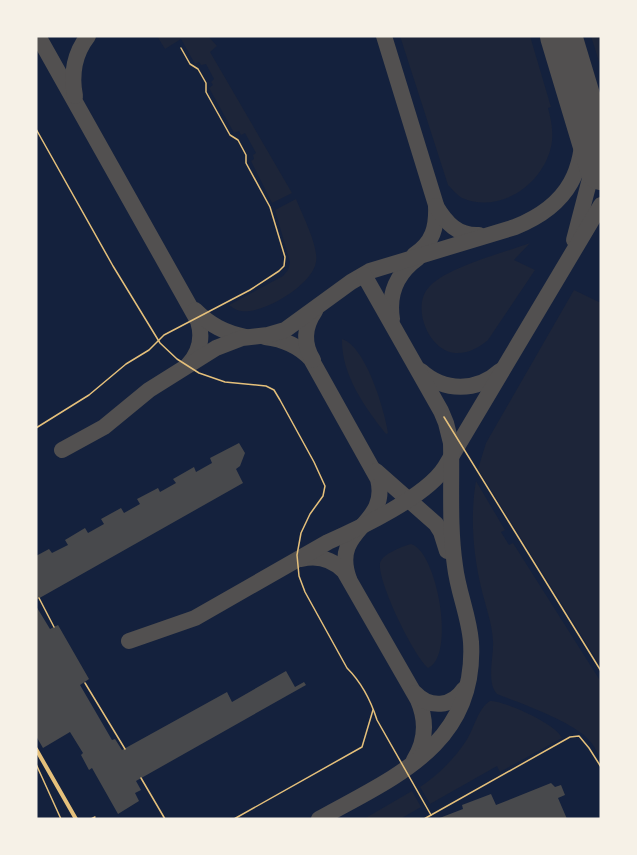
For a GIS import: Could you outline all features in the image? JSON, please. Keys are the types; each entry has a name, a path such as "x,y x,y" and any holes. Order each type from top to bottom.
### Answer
{"street":[{"path":"36,749 76,819"}],"lane":[{"path":"36,428 89,395 119,369 149,350 164,335 250,290 282,269 285,261 270,207 246,164 246,155 238,140 230,135 206,92 206,83 198,69 190,64 181,48"},
{"path":"36,129 158,340 177,359 199,373 225,382 266,386 276,393 325,486 323,495 301,533 297,555 300,583 347,668 355,675 377,720 431,815"},
{"path":"444,417 601,671"},
{"path":"39,598 54,627"},
{"path":"85,683 125,749"},
{"path":"234,819 362,747 374,710"},
{"path":"424,819 564,740 579,736 601,767"},
{"path":"36,764 61,819"},
{"path":"141,778 165,819"},
{"path":"91,819 95,817"}],"shaded area":[{"path":"157,36 208,36 217,46 210,52 292,193 272,203 251,161 256,153 245,133 241,135 239,131 234,133 209,88 213,85 211,82 214,79 206,64 201,65 199,62 195,64 181,39 165,49"},
{"path":"400,36 530,36 551,107 548,108 552,132 548,156 532,182 506,198 492,202 477,202 456,194 448,185"},
{"path":"591,36 601,36 601,68"},
{"path":"296,199 315,248 316,262 313,271 284,298 258,309 247,311 235,309 229,305 283,276 288,270 290,262 275,210"},
{"path":"530,243 514,260 535,270 488,340 464,353 455,353 437,345 430,336 422,316 424,295 429,287 437,280 462,267"},
{"path":"574,290 601,303 601,667 478,469 486,443"},
{"path":"342,339 351,344 366,366 382,409 388,433 386,434 370,413 350,378"},
{"path":"476,481 505,530 501,532 509,545 513,543 601,682 601,760 591,742 577,730 543,712 497,694 494,689 491,676 492,634 474,548 473,508"},
{"path":"411,544 420,551 429,565 440,604 441,645 436,660 428,668 414,649 398,618 381,572 380,563 385,557"},
{"path":"490,701 507,705 541,720 558,732 562,738 500,772 497,766 430,804 420,787 456,754 469,736 482,709"},
{"path":"412,791 421,807 400,819 364,819"}],"building":[{"path":"239,443 245,453 240,466 236,469 243,483 36,600 36,556 49,549 52,553 68,545 65,540 85,528 88,533 104,524 101,519 121,508 124,513 140,504 137,499 158,488 160,492 176,483 173,479 194,467 196,472 212,463 210,458"},
{"path":"36,606 50,629 58,625 89,679 80,685 112,740 115,739 122,750 227,692 232,702 286,671 295,687 304,682 306,685 136,781 141,790 135,793 139,801 118,814 92,768 89,770 81,755 83,753 70,732 43,748 36,736"},
{"path":"551,783 555,787 561,785 565,795 558,798 567,819 437,819 463,809 462,805 491,794 496,805"}],"taxiway":[{"path":"38,36 198,321 199,344 188,365"},
{"path":"75,96 73,80 75,65 88,36"},
{"path":"384,36 436,205 433,234 426,245 414,255"},
{"path":"62,450 104,427 149,390 216,348 242,338 268,335 285,330 370,271 515,227 534,218 549,208 571,183 581,151 583,112"},
{"path":"574,240 592,171 592,140"},
{"path":"129,641 195,618 328,542 392,510 409,500 436,478 445,467 601,205"},
{"path":"436,206 453,227 465,233 479,235"},
{"path":"392,319 391,301 399,277 418,258"},
{"path":"319,819 402,772 425,753 445,732 460,707 469,677 471,642 456,576 453,551 451,443 446,423 364,275"},
{"path":"195,310 218,328 246,337"},
{"path":"313,360 306,336 315,311"},
{"path":"265,337 290,344 311,359 378,479 379,495 376,508 347,548 345,562 349,579"},
{"path":"421,371 440,383 461,387 481,383 500,371"},
{"path":"376,471 436,524 447,551"},
{"path":"301,559 324,559 344,571 418,700 423,716 424,731 421,746 414,760"},
{"path":"415,693 427,702 441,704 453,699 464,689"}],"runway":[{"path":"561,36 601,169"}]}
